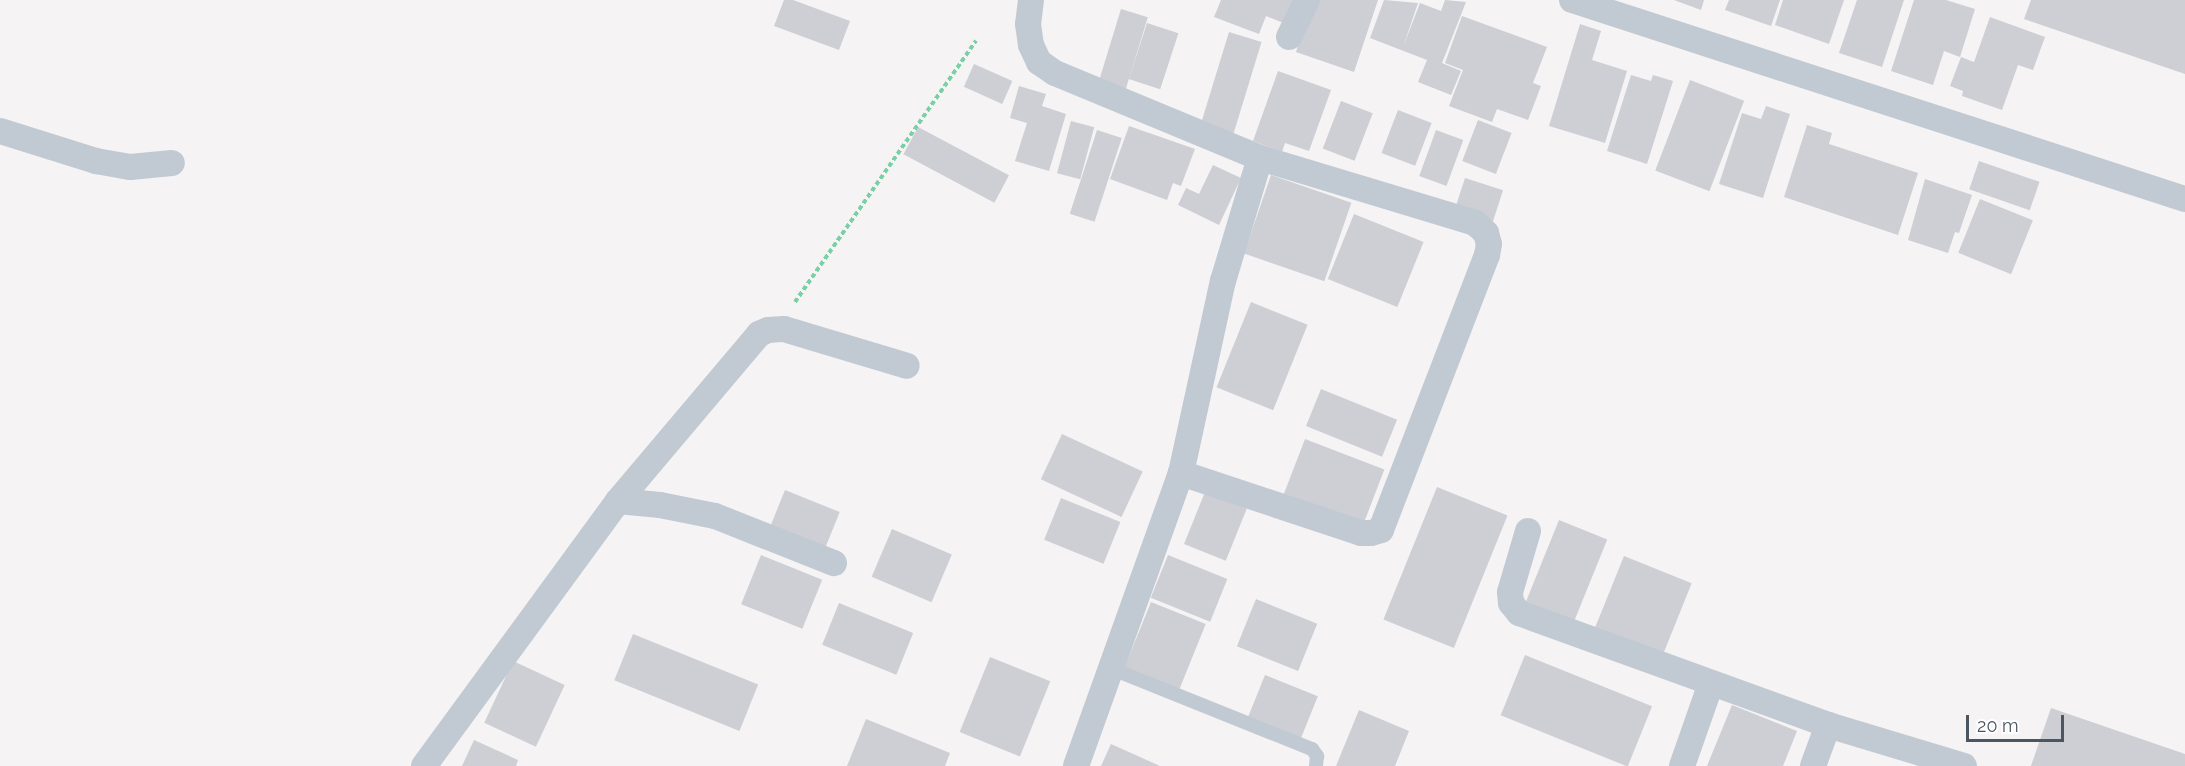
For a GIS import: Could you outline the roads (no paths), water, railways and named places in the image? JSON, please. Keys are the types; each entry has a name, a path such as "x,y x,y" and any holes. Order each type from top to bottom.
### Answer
{"street":[{"path":"1031,0 1028,24 1031,45 1039,62 1055,73 1260,158 1475,223 1486,233 1489,243 1487,255 1381,530 1371,533 1360,532 1181,473"},
{"path":"1289,37 1307,0"},
{"path":"1572,0 2185,199"},
{"path":"0,131 96,161 130,167 172,163"},
{"path":"1076,766 1181,473 1223,281 1260,158"},
{"path":"424,766 618,501 759,334 777,328 907,366"},
{"path":"618,501 660,505 715,516 834,563"},
{"path":"1528,531 1510,592 1511,603 1519,613 1828,725 1964,766"},
{"path":"1682,766 1711,683"},
{"path":"1813,766 1828,725"}],"lane":[{"path":"1110,668 1312,749 1317,756 1316,766"}]}
